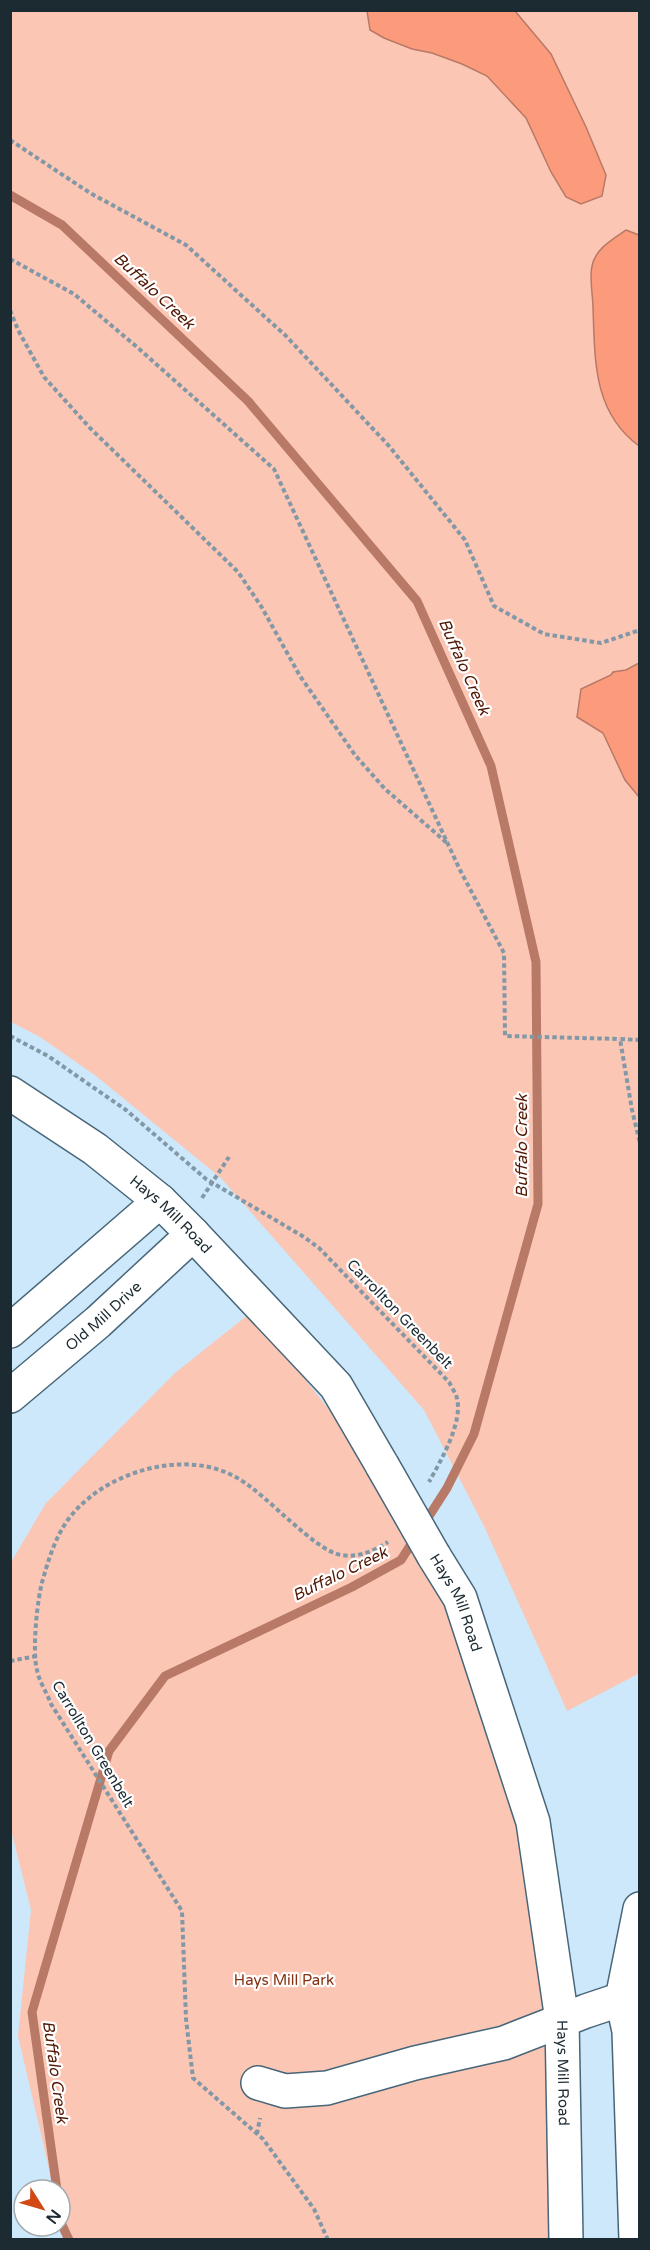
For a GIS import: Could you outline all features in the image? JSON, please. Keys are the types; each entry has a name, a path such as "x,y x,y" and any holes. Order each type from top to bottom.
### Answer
{"street":[{"name":"Hays Mill Road","path":"10,1093 95,1149 178,1219 336,1386 460,1598 533,1822 562,2020 566,2240"},
{"path":"10,1331 178,1219"},
{"name":"Old Mill Drive","path":"10,1396 98,1322 178,1219"},
{"path":"636,2240 629,2031 639,1909"},
{"path":"258,2083 285,2091 327,2088 415,2063 504,2043 562,2020 631,1999"}],"path":[{"path":"10,140 90,193 186,245 286,336 390,446 465,540 494,606 544,634 601,643 639,630"},
{"path":"10,259 74,294 137,346 273,469 448,843 504,953 505,1036 639,1040"},
{"path":"10,310 18,330 44,377 90,428 238,572 261,606 300,676 355,755 385,789 448,843"},
{"name":"Carrollton Greenbelt","path":"10,1036 48,1056 126,1110 212,1183 304,1236 319,1248 449,1382 457,1397 458,1414 454,1431 424,1490"},
{"path":"620,1039 639,1143"},
{"path":"178,1219 212,1183 229,1156"},
{"name":"Carrollton Greenbelt","path":"328,2240 314,2209 263,2139 193,2078 186,2019 182,1911 51,1704 36,1670 36,1616 42,1583 54,1544 70,1517 91,1496 119,1479 156,1468 186,1465 216,1468 259,1492 322,1547 340,1555 358,1555 375,1550 392,1539"},
{"path":"10,1661 37,1656"}],"green space":[{"path":"10,11 639,11 640,1673 567,1711 484,1526 424,1410 221,1178 96,1076 40,1037 11,1022"},
{"name":"Hays Mill Park","path":"249,1314 327,1407 367,1464 439,1578 522,1812 551,1999 551,2239 66,2239 72,2238 72,2178 51,2178 18,2036 31,1910 10,1826 10,1564 46,1503 175,1373"}],"shaded area":[{"path":"367,11 515,11 551,54 586,127 606,175 602,196 581,204 566,197 551,172 526,118 487,76 462,64 384,38 370,30"},
{"path":"626,230 639,235 639,446 613,418 605,401 596,366 592,266 597,254"},
{"path":"639,663 639,797 625,780 603,733 577,717 581,689 613,672 626,670"}],"waterway":[{"name":"Buffalo Creek","path":"10,195 62,225 248,401 417,601 491,766 536,962 538,1204 474,1434 447,1488 424,1524"},
{"name":"Buffalo Creek","path":"55,2178 32,2012 109,1751 165,1676 352,1587 401,1560 415,1538"}]}
